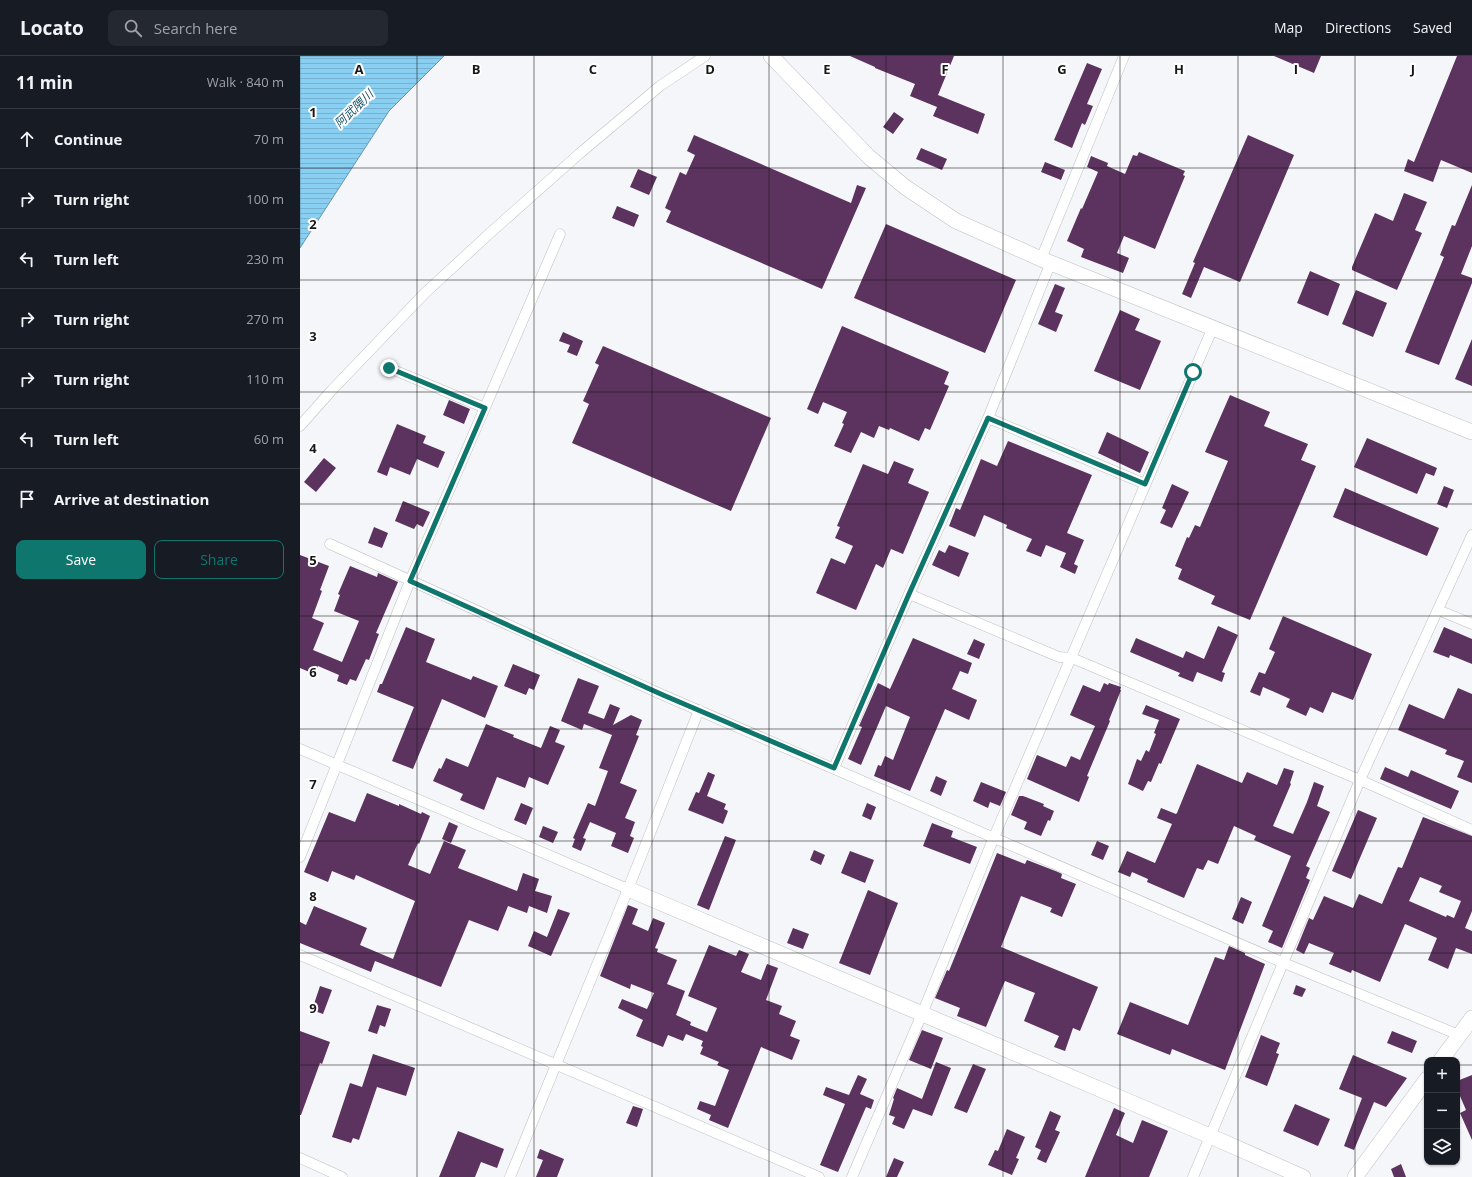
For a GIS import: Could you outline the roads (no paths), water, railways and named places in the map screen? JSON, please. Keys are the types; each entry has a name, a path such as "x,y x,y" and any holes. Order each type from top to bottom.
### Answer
{"street":[{"path":"300,426 331,391 425,293 485,238 578,154 660,86 705,56"},
{"path":"771,56 869,158 905,187 956,221 1046,261 1214,327 1472,432"},
{"path":"834,768 909,594 988,418 1124,56"},
{"path":"300,857 410,581 560,234"},
{"path":"852,1177 922,1014 994,837 1214,327"},
{"path":"389,368 485,408"},
{"path":"988,418 1145,484"},
{"path":"1192,1177 1360,780 1472,535"},
{"path":"330,544 699,710 1284,962 1459,1035"},
{"path":"909,594 1059,657 1072,658 1360,780 1472,830"},
{"path":"1438,610 1472,624"},
{"path":"510,1177 555,1064 628,889 699,710"},
{"path":"300,749 1210,1136 1303,1177"},
{"path":"300,955 819,1177"},
{"path":"1443,1057 1472,1018"},
{"path":"1355,1177 1424,1083"},
{"path":"300,1158 342,1177"}],"water":[{"name":"阿武隈川","path":"300,56 444,56 389,111 300,248"}]}
